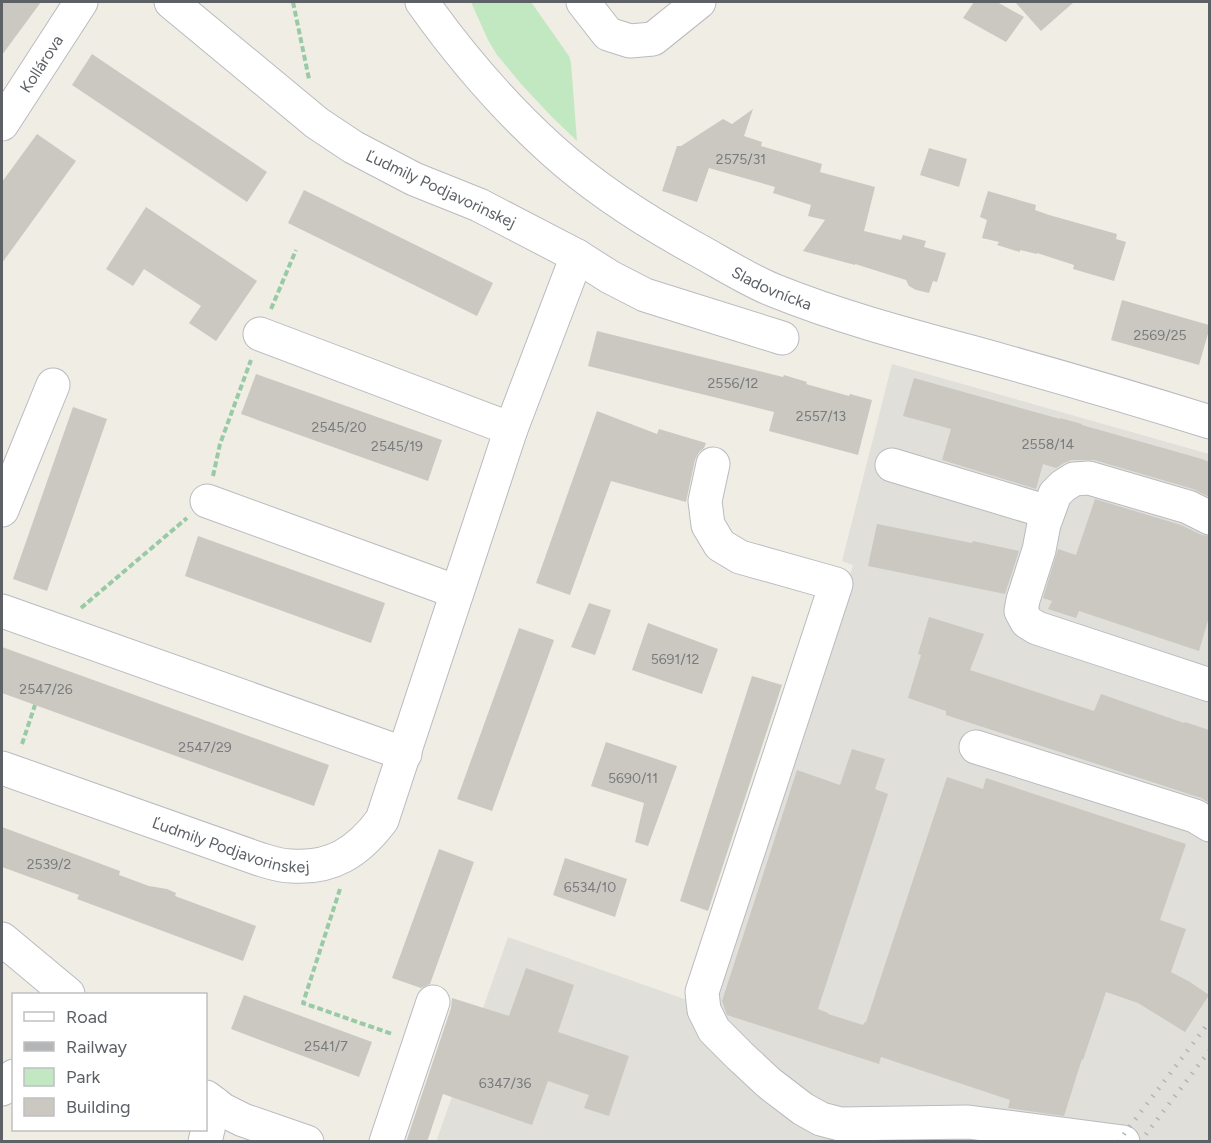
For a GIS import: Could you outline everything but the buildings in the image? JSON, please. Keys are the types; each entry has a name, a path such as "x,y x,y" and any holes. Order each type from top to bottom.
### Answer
{"street":[{"name":"Kollárova","path":"2,124 81,2"},
{"name":"Ľudmily Podjavorinskej","path":"171,2 317,123 353,147 414,179 479,205 577,256 645,295 782,338"},
{"name":"Sladovnícka","path":"422,2 452,44 486,85 553,152 617,201 676,238 732,269 771,289 838,313 1134,398 1209,422"},
{"path":"583,2 608,34 630,41 653,39 699,2"},
{"name":"Ľudmily Podjavorinskej","path":"11,759 259,859 289,867 311,866 333,861 352,851 369,837 382,820 511,429 577,256"},
{"path":"260,334 511,429"},
{"path":"2,510 53,385"},
{"path":"713,464 705,501 708,525 720,545 740,557 836,584 702,992 704,1010 714,1030 778,1089 821,1119 840,1124 968,1122 1123,1142"},
{"path":"892,465 1048,512"},
{"path":"1209,518 1188,507 1089,478 1074,479 1055,494 1044,524 1040,550 1021,611 1027,622 1037,628 1209,685"},
{"path":"207,501 457,592"},
{"path":"2,611 405,754"},
{"path":"976,747 1195,816 1209,825"},
{"path":"2,939 67,993"},
{"path":"386,1142 433,1002"},
{"path":"207,1125 210,1100"},
{"path":"210,1100 223,1110 243,1120 307,1142"}],"path":[{"path":"293,2 311,90"},
{"path":"55,630 207,501 220,444 260,334 296,250"},
{"path":"11,759 35,705"},
{"path":"352,851 303,1003 418,1044"}],"shaded area":[{"path":"892,364 1209,454 1209,1141 436,1142 508,937 687,1000 787,710 814,705 853,565 842,561"}],"green space":[{"path":"471,2 531,2 569,56 577,141 522,85 497,55"}],"railway":[{"path":"1118,1142 1210,1021"},
{"path":"1140,1142 1210,1050"}]}
